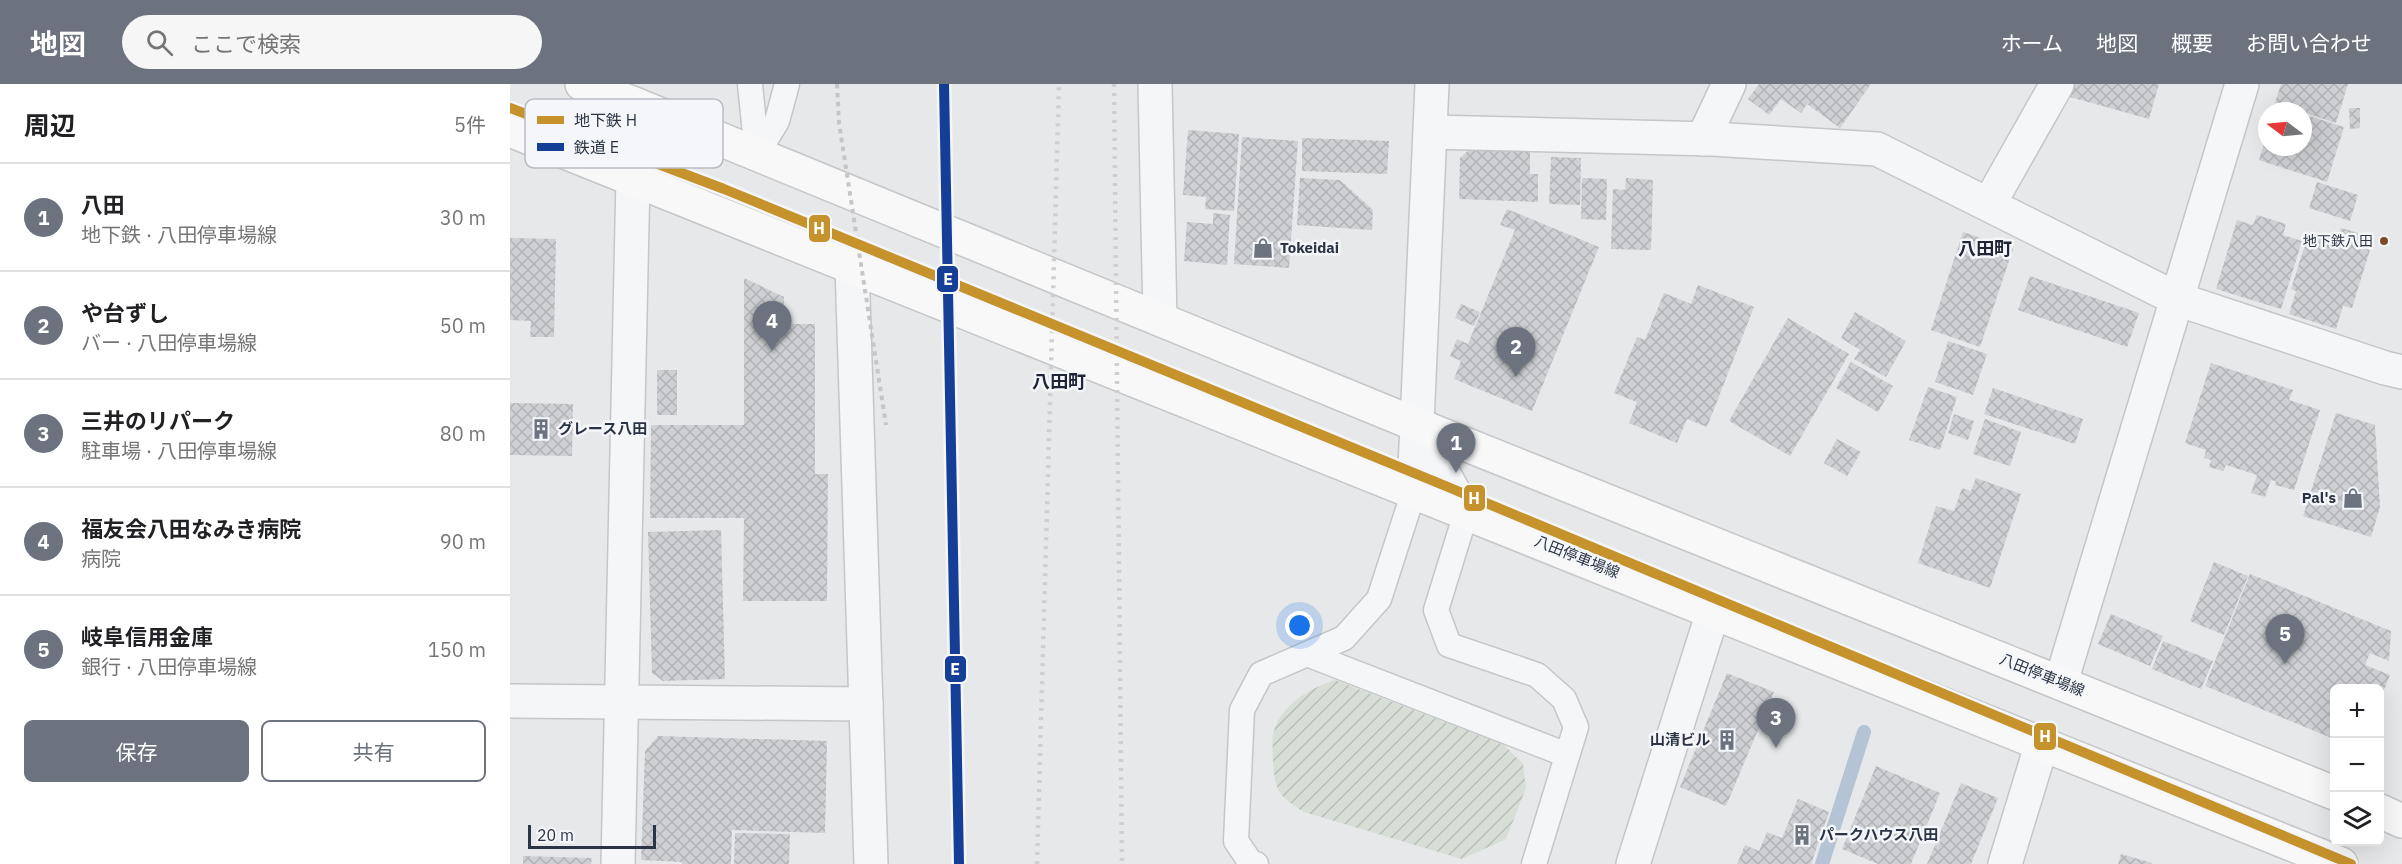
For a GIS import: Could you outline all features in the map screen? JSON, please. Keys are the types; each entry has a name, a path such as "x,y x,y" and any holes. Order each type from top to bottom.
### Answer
{"main road":[{"name":"八田停車場線","path":"582,84 632,93"},
{"name":"八田停車場線","path":"510,130 525,136"},
{"name":"八田停車場線","path":"723,137 757,154 1415,424 2332,792"},
{"name":"八田停車場線","path":"607,168 2341,864"},
{"path":"2384,814 2402,821"}],"street":[{"path":"1155,84 1160,319"},
{"path":"1414,491 1415,424 1432,84"},
{"path":"1703,139 1729,84"},
{"path":"1989,204 2057,84"},
{"path":"2061,682 2242,84"},
{"path":"1431,132 1703,139 1877,149 2177,299 2402,372"},
{"path":"618,864 633,178"},
{"path":"852,266 871,864"},
{"path":"1415,424 1466,513"},
{"path":"1633,864 1713,612"},
{"path":"510,701 866,704"},
{"path":"2005,864 2042,743"}],"lane":[{"path":"750,84 757,154"},
{"path":"757,154 777,121 787,84"},
{"path":"1256,864 1251,862 1236,841 1242,710 1261,674 1344,638 1379,599 1414,491"},
{"path":"1466,513 1436,610 1449,645 1537,675 1564,699 1576,727 1534,864"},
{"path":"1307,654 1568,755"}],"path":[{"path":"837,84 839,123 886,425"}],"shaded area":[{"path":"1335,680 1504,745 1523,764 1526,788 1506,839 1462,859 1304,812 1283,797 1277,786 1274,770 1273,739 1279,719 1300,697"}],"building":[{"path":"1759,84 1871,84 1840,128 1807,104 1801,113 1781,99 1769,115 1748,99"},
{"path":"2074,84 2159,84 2149,119 2070,97"},
{"path":"2281,84 2348,84 2336,123 2312,115 2312,102 2275,102"},
{"path":"2349,108 2360,108 2360,128 2350,129"},
{"path":"2312,117 2344,127 2327,182 2259,160 2260,156 2312,156"},
{"path":"1188,130 1239,134 1234,211 1205,209 1206,197 1183,195"},
{"path":"1242,137 1298,141 1289,268 1234,264"},
{"path":"1302,138 1389,141 1387,174 1302,171"},
{"path":"1470,149 1530,151 1530,174 1538,174 1538,202 1459,199 1460,158"},
{"path":"1551,157 1581,158 1580,205 1549,204"},
{"path":"1300,178 1340,180 1373,210 1372,230 1297,225"},
{"path":"1582,178 1607,179 1606,220 1581,219"},
{"path":"1626,178 1653,180 1651,250 1611,249 1613,189 1625,190"},
{"path":"2317,182 2358,195 2350,221 2309,208"},
{"path":"1507,209 1599,247 1532,411 1454,379 1461,361 1450,356 1457,339 1468,344 1515,230 1500,225"},
{"path":"1213,213 1230,215 1227,265 1184,261 1187,222 1213,224"},
{"path":"2257,215 2286,224 2283,235 2302,241 2281,309 2216,289 2237,220 2253,225"},
{"path":"2341,228 2362,234 2357,247 2370,250 2352,308 2343,306 2336,329 2289,314 2296,291 2291,289 2309,232 2337,240"},
{"path":"1963,232 2013,249 1980,347 1931,330"},
{"path":"510,238 556,239 554,337 530,337 531,321 510,320"},
{"path":"2030,276 2139,313 2127,347 2018,310"},
{"path":"744,278 784,297 783,324 815,324 815,474 828,474 827,601 743,601 744,518 650,518 651,425 744,425"},
{"path":"1698,285 1754,307 1707,427 1687,419 1677,443 1629,423 1637,402 1614,393 1637,337 1645,340 1664,293 1691,304"},
{"path":"1461,304 1480,312 1474,326 1455,318"},
{"path":"1855,312 1906,341 1886,377 1854,359 1860,350 1841,338"},
{"path":"1788,318 1849,354 1790,456 1729,421"},
{"path":"1948,341 1987,354 1973,395 1935,382"},
{"path":"1851,362 1893,386 1878,412 1836,388"},
{"path":"2211,363 2293,390 2289,400 2320,410 2294,490 2275,485 2276,481 2271,480 2265,497 2251,493 2257,475 2226,465 2223,471 2209,467 2211,460 2204,458 2206,450 2185,443"},
{"path":"657,370 677,370 677,415 657,415"},
{"path":"1928,387 1957,397 1940,450 1909,440"},
{"path":"1993,388 2083,419 2075,444 1984,414"},
{"name":"グレース八田","path":"510,403 573,404 572,456 510,455"},
{"path":"2336,413 2375,425 2380,507 2371,537 2303,516"},
{"path":"1954,414 1974,421 1968,440 1948,433"},
{"path":"1985,419 2021,432 2010,466 1973,454"},
{"path":"1837,439 1861,452 1847,476 1824,463"},
{"path":"1976,478 2021,494 1990,588 1918,563 1936,506 1954,511 1962,488 1971,491"},
{"path":"721,530 725,679 663,681 652,673 648,532"},
{"path":"2214,562 2248,576 2224,635 2190,621"},
{"path":"2250,574 2391,631 2389,661 2370,653 2365,665 2390,675 2384,690 2384,684 2330,684 2330,737 2205,686"},
{"path":"2111,614 2163,636 2150,666 2098,644"},
{"path":"2163,641 2213,661 2201,689 2152,669"},
{"name":"山清ビル","path":"1727,673 1774,692 1726,806 1680,787"},
{"path":"658,736 827,741 825,833 732,830 731,864 682,864 682,862 641,860 645,751"},
{"path":"1876,766 1940,793 1911,864 1878,864 1842,849"},
{"path":"1961,783 1998,798 1971,864 1927,864"},
{"name":"パークハウス八田","path":"1798,799 1829,812 1811,864 1737,864 1745,845 1759,851 1767,832 1782,838"},
{"path":"735,833 790,834 789,864 734,864"},
{"path":"2121,854 2152,863 2152,864 2118,864"},
{"path":"523,856 592,858 591,864 523,864"}],"waterway":[{"path":"1822,864 1864,732"}],"railway":[{"path":"1037,864 1059,84"},
{"path":"1114,84 1122,864"}],"metro line":[{"name":"H","path":"510,108 525,114"},
{"name":"H","path":"669,168 1448,487 2351,864"}],"rail line":[{"name":"E","path":"944,84 959,864"}],"place":[{"name":"地下鉄八田","path":"2384,241"},
{"name":"Tokeidai","path":"1263,248"},
{"name":"福友会八田なみき病院","path":"772,351"},
{"name":"や台ずし","path":"1516,377"},
{"name":"グレース八田","path":"541,429"},
{"name":"八田","path":"1456,473"},
{"name":"Pal's","path":"2353,498"},
{"name":"岐阜信用金庫","path":"2285,664"},
{"name":"山清ビル","path":"1727,740"},
{"name":"三井のリパーク","path":"1776,748"},
{"name":"パークハウス八田","path":"1802,835"}],"district":[{"name":"八田町","path":"1985,249"},
{"name":"八田町","path":"1059,382"}]}
